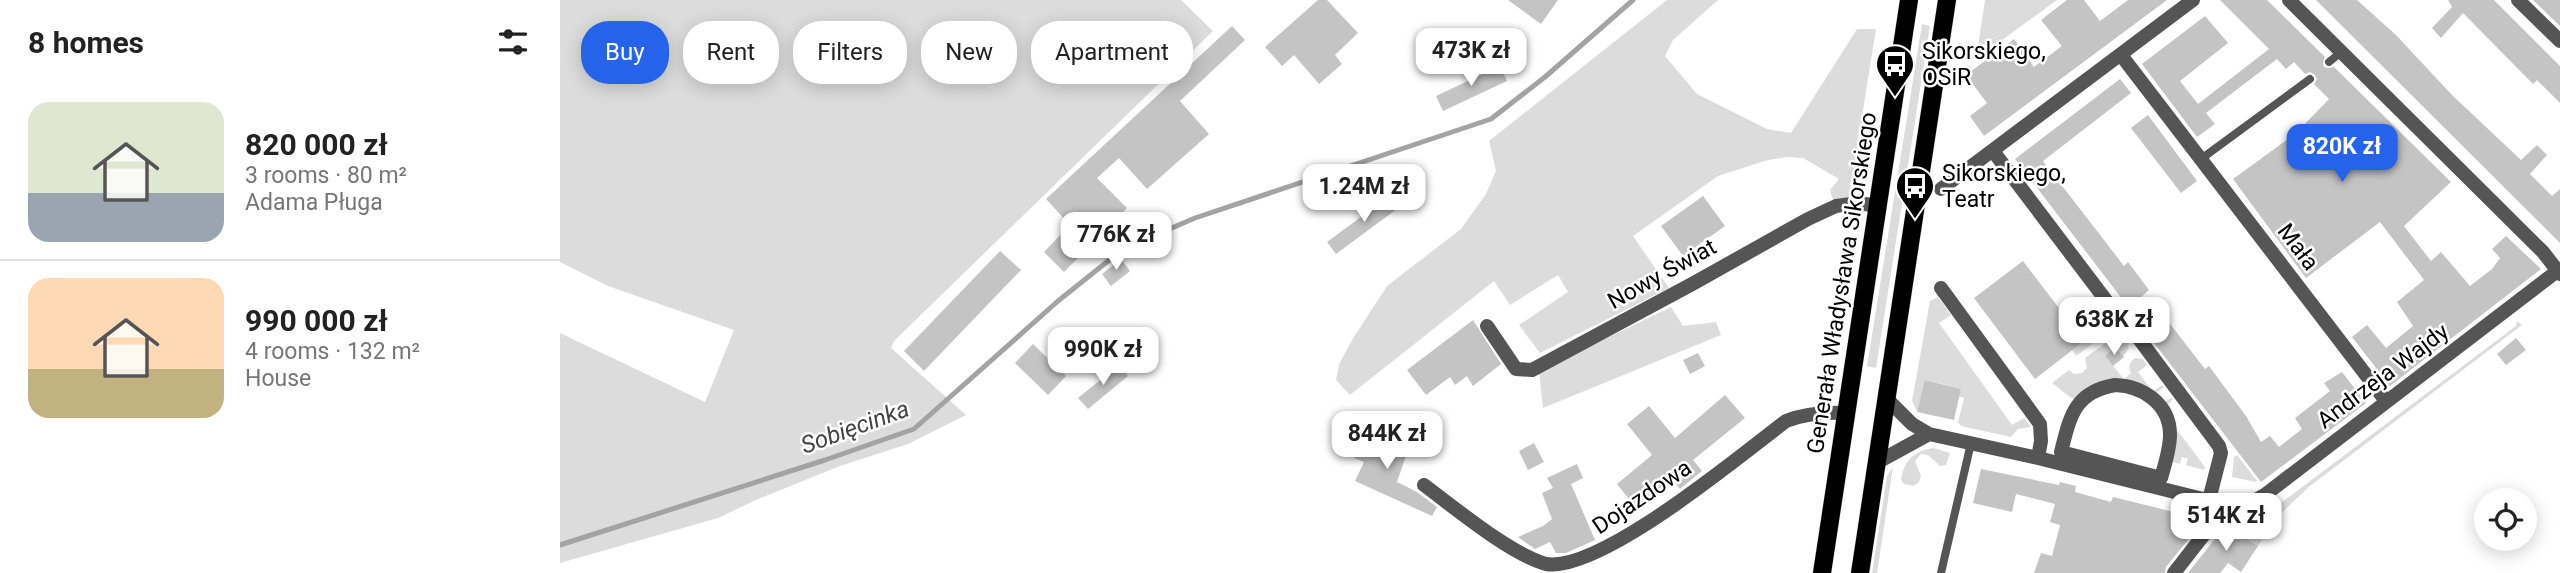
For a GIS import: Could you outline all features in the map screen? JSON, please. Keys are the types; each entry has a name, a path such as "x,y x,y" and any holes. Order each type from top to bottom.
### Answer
{"main road":[{"name":"Generała Władysława Sikorskiego","path":"1822,573 1909,0"},
{"path":"1860,573 1947,0"}],"street":[{"path":"1941,190 2193,0"},
{"path":"2289,0 2559,272"},
{"path":"2518,0 2560,41"},
{"name":"Mała","path":"2121,55 2386,401"},
{"path":"1993,151 2108,303"},
{"name":"Nowy Świat","path":"1487,326 1516,369 1532,370 1808,219 1836,206 1859,203 1878,206"},
{"name":"Andrzeja Wajdy","path":"2227,505 2247,505 2266,494 2559,272"},
{"path":"1941,288 2040,424 2038,458"},
{"path":"2122,316 2219,446 2221,453 2209,500"},
{"path":"2126,385 2144,391 2158,402 2168,421 2170,437 2161,478 2062,452 2075,408 2089,394 2104,387 2126,385"},
{"path":"1886,398 1912,424 1929,434 2227,505 2174,573"},
{"name":"Dojazdowa","path":"1424,485 1496,537 1528,556 1548,564 1561,564 1594,556 1666,513 1786,421 1801,415 1846,413"},
{"path":"1876,463 1929,434"}],"lane":[{"path":"2329,62 2341,52"},
{"path":"2202,159 2310,79"},
{"path":"1941,573 1971,443"}],"shaded area":[{"path":"560,0 1181,0 1213,31 1193,50 1193,21 1031,21 1031,84 1158,84 894,341 891,348 966,415 908,444 840,466 718,518 560,563 560,333 705,402 734,330 608,286 560,262"},
{"path":"1667,0 1718,0 1673,40 1665,56 1697,94 1767,129 1791,133 1857,29 1876,29 1849,197 1833,200 1830,190 1839,179 1803,158 1768,160 1718,176 1633,236 1669,288 1540,353 1519,325 1568,292 1558,275 1510,305 1494,281 1350,395 1336,380 1339,364 1352,340 1387,286 1461,229 1486,194 1496,171 1489,141"},
{"path":"1985,0 2057,0 1976,59"},
{"path":"1922,24 1930,26 1876,368 1867,366"},
{"path":"1938,297 1951,315 1939,323 2012,425 2024,418 2031,427 2018,429 2011,437 1961,426 1958,422 1964,398 1959,396 1961,389 1926,380 1917,412 1912,401 1930,301"},
{"path":"1671,307 1683,326 1716,322 1721,335 1543,408 1539,371"},
{"path":"2114,320 2118,325 2076,356 2072,350"},
{"path":"2517,321 2522,325 2310,486 2279,515 2277,506 2516,326"},
{"path":"2122,331 2128,344 2126,353 2123,356 2115,347 2105,356 2124,379 2131,373 2129,366 2132,361 2135,358 2143,359 2147,365 2138,372 2153,392 2162,385 2164,387 2155,394 2162,404 2173,399 2165,408 2177,423 2169,427 2165,413 2126,385 2079,404 2052,383 2069,370 2074,374 2082,373 2087,368 2085,358"},
{"path":"2178,431 2205,467 2204,470 2186,465 2188,459 2182,457 2180,464 2166,460 2170,432"},
{"path":"1933,448 1950,453 1946,465 1940,466 1928,455 1921,454 1915,461 1921,476 1919,482 1913,486 1904,484 1901,480 1907,462 1915,454"},
{"path":"2237,455 2256,482 2232,477 2234,457"},
{"path":"1893,467 1877,573 1872,573 1887,476"},
{"path":"2233,520 2245,522 2266,533 2258,546 2226,525"}],"building":[{"path":"1318,0 1327,0 1358,33 1335,55 1342,64 1319,84 1294,55 1282,66 1265,47"},
{"path":"1508,0 1558,0 1541,24"},
{"path":"2067,0 2084,0 2100,21 2128,0 2167,0 1984,136 1970,116 1987,103 1966,75 2014,39 2034,67 2062,46 2041,20"},
{"path":"2220,0 2267,0 2325,57 2324,67 2334,67 2451,182 2404,226 2431,261 2441,252 2470,286 2492,269 2500,258 2492,249 2506,236 2541,269 2390,386 2352,337 2367,325 2386,348 2413,326 2397,302 2424,280 2380,222 2306,278 2233,179 2295,134 2329,99 2314,84 2317,79 2315,75 2310,72 2305,74 2294,62 2286,69 2277,59 2206,113 2215,124 2197,137 2142,64 2205,16 2228,43 2180,81 2198,104 2269,49"},
{"path":"2316,0 2357,0 2396,35 2452,95 2521,160 2537,145 2547,155 2530,174 2552,196 2560,189 2560,243"},
{"path":"2448,0 2494,0 2560,66 2560,103 2537,80 2533,84 2463,13 2441,38 2432,28 2452,7"},
{"path":"2533,0 2560,0 2560,26"},
{"path":"1232,26 1245,40 1180,101 1209,134 1147,189 1119,158 1097,178 1127,208 1064,272 1044,252 1070,225 1046,199 1170,84 1193,84 1193,62"},
{"path":"1500,66 1507,81 1443,111 1436,96"},
{"path":"2120,79 2131,93 2043,161 2124,266 2128,262 2149,290 2129,308 2015,159"},
{"path":"2148,115 2197,181 2181,193 2131,128"},
{"path":"1392,194 1401,206 1336,254 1327,242"},
{"path":"1703,196 1725,226 1683,256 1661,226"},
{"path":"1000,251 1021,270 924,371 904,351"},
{"path":"1121,259 1130,271 1111,286 1102,274"},
{"path":"2023,261 2084,341 2035,379 1974,298"},
{"path":"2160,311 2205,369 2209,366 2246,416 2261,442 2270,436 2279,447 2302,429 2295,418 2330,391 2324,383 2342,372 2366,403 2261,482 2141,326"},
{"path":"1473,320 1501,364 1473,386 1467,376 1455,385 1450,377 1426,395 1407,370"},
{"path":"2516,338 2526,350 2506,365 2497,354"},
{"path":"1033,344 1066,376 1048,395 1015,363"},
{"path":"2115,347 2124,357 2113,366 2105,356"},
{"path":"1698,353 1705,366 1690,374 1683,360"},
{"path":"1119,365 1128,376 1088,409 1078,398"},
{"path":"1925,380 1961,389 1954,420 1917,412"},
{"path":"1725,395 1745,418 1693,460 1702,471 1680,489 1672,479 1636,508 1617,484 1652,455 1627,424 1649,406 1675,438"},
{"path":"1363,431 1409,447 1397,482 1417,492 1437,507 1432,516 1355,481 1364,462 1354,458"},
{"path":"1534,443 1544,462 1528,470 1519,451"},
{"path":"1577,464 1583,478 1571,484 1595,540 1566,553 1556,553 1550,542 1535,549 1518,537 1552,519 1542,493 1553,488 1547,478"},
{"path":"1981,469 2059,485 2060,482 2076,486 2075,492 2111,502 2113,497 2194,517 2187,541 2166,567 2165,573 2034,573 2041,553 2052,556 2060,525 2050,522 2055,504 2016,494 2012,512 1973,503"},
{"path":"2226,525 2258,546 2241,572 2228,563 2220,573 2188,573"}],"waterway":[{"name":"Sobięcinka","path":"560,545 914,429 1058,301 1123,249 1195,218 1491,119 1545,77 1633,0"}],"place":[{"name":"Sikorskiego, OSiR","path":"1895,98"},
{"name":"Sikorskiego, Teatr","path":"1915,220"}]}
